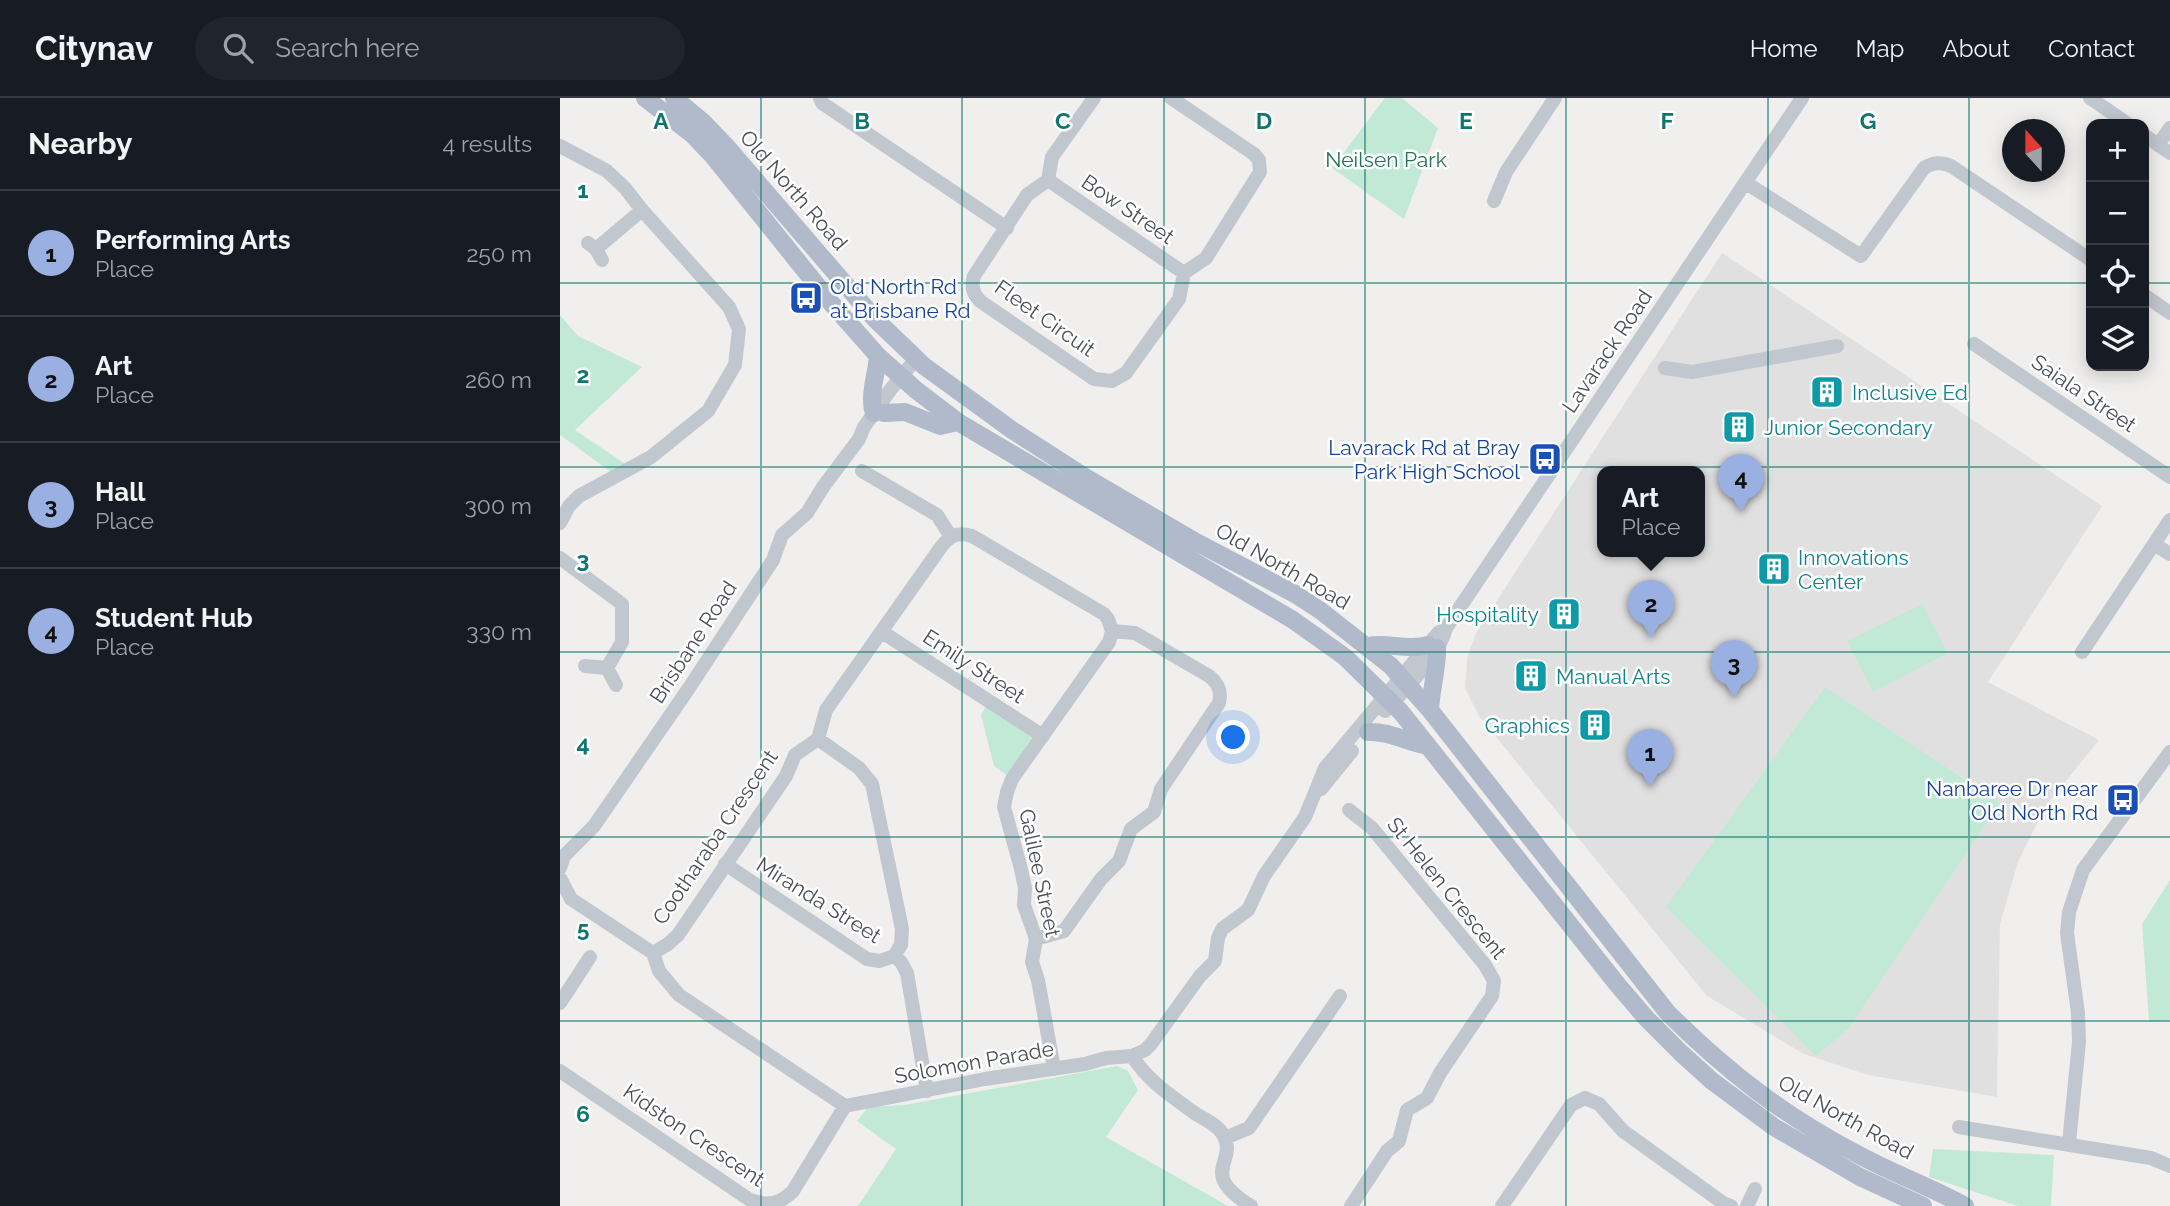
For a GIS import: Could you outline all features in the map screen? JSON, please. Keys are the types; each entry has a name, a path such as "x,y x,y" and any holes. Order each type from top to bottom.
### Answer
{"main road":[{"name":"Old North Road","path":"645,98 692,134 713,156 832,304 878,356 904,380 958,422 1293,620 1345,657 1389,700 1617,984 1681,1053 1738,1102 1784,1133 1860,1177 1923,1206"},
{"name":"Old North Road","path":"674,98 726,146 876,320 919,363 1012,430 1085,477 1196,542 1295,594 1341,625 1405,681 1667,1012 1710,1055 1776,1107 1859,1155 1965,1206"},
{"path":"878,356 871,404 879,413 905,412 940,426 958,422"},
{"path":"1367,646 1382,643 1403,648 1432,646 1438,658 1432,682 1430,710"},
{"path":"1368,732 1386,732 1407,742 1428,746"}],"street":[{"path":"820,98 822,103 1007,228"},
{"path":"1048,180 1052,157 1094,98"},
{"path":"1171,98 1254,154 1261,168 1258,177 1206,258 1184,273"},
{"path":"1494,201 1506,172 1555,98"},
{"name":"Lavarack Road","path":"1389,700 1432,646 1438,633 1446,628 1802,98"},
{"path":"2090,98 2121,119"},
{"path":"2149,138 2164,149 2170,128"},
{"path":"560,146 607,171 625,188 729,307 739,329 735,365 708,411 651,457 579,496 569,506 560,523"},
{"path":"1746,183 1861,257 1924,168 1935,163 1944,163 2086,257"},
{"name":"Fleet Circuit","path":"1048,180 1027,195 974,276 972,286 981,301 1098,380 1112,381 1126,373 1179,299 1184,273"},
{"name":"Bow Street","path":"1048,180 1184,273"},
{"path":"596,251 642,210"},
{"path":"2149,298 2170,313"},
{"name":"Saiala Street","path":"1974,344 2170,477"},
{"path":"1665,368 1692,372 1838,346"},
{"name":"Brisbane Road","path":"560,869 564,856 594,826 689,688 773,560 782,535 807,513 823,486 859,439 870,431 879,413 919,363"},
{"path":"862,471 937,515 951,537"},
{"path":"2082,652 2170,520"},
{"path":"927,1091 907,973 894,956 901,945 902,929 872,784 859,768 818,739 826,710 941,547 951,537 964,534 972,536 1104,614 1112,631 1135,633 1209,676 1219,687 1219,703 1161,789 1154,812 1127,835 1124,855 1101,879 1064,931 1036,939"},
{"path":"2154,544 2170,554"},
{"path":"560,558 622,604 622,642 607,668"},
{"name":"Galilee Street","path":"1054,1069 1038,980 1032,962 1036,939 1024,905 1021,869 1004,807 1012,779 1110,642 1112,631"},
{"name":"Emily Street","path":"882,632 1043,736"},
{"path":"585,666 607,668"},
{"path":"607,668 616,685"},
{"path":"1315,796 1368,732 1389,700"},
{"path":"1251,1206 1233,1195 1223,1180 1221,1169 1225,1138 1221,1130 1158,1087 1149,1078 1139,1053 1214,961 1222,929 1248,910 1264,876 1305,817 1325,768 1389,700"},
{"name":"Cootharaba Crescent","path":"653,953 678,934 786,776 795,755 818,739"},
{"path":"2069,1143 2079,1042 2078,1013 2067,933 2072,901 2083,870 2170,752"},
{"name":"St Helen Crescent","path":"1349,810 1372,828 1485,965 1494,981 1492,996 1440,1073 1432,1091 1427,1098 1407,1110 1399,1141 1387,1151 1351,1206"},
{"name":"Miranda Street","path":"725,864 867,959 880,961 894,956"},
{"path":"560,878 566,899 653,953 659,971 679,995 845,1106"},
{"path":"560,1003 590,957"},
{"path":"1225,1138 1249,1128 1340,996"},
{"name":"Solomon Parade","path":"845,1106 1139,1053"},
{"name":"Kidston Crescent","path":"560,1070 750,1200 764,1205 784,1200 793,1191 845,1106"},
{"path":"1502,1206 1571,1105 1585,1098 1599,1104 1623,1131 1731,1206"},
{"path":"1959,1127 2151,1158 2170,1166"},
{"path":"1747,1206 1755,1189"}],"shaded area":[{"path":"1722,253 2102,506 1988,682 2099,740 2045,807 2018,862 2000,924 1997,1097 1868,1075 1804,1054 1707,996 1479,716 1465,688 1467,658 1476,633"}],"green space":[{"name":"Neilsen Park","path":"1385,98 1402,98 1438,128 1404,219 1332,168"},
{"path":"560,315 578,336 642,367 575,430 630,467 611,472 560,435"},
{"path":"1922,604 1948,653 1873,692 1847,641"},
{"path":"1825,687 2000,803 1848,1029 1816,1056 1666,907"},
{"path":"987,704 1038,736 1008,776 994,766 981,715"},
{"path":"2170,880 2170,1020 2149,1022 2142,924"},
{"path":"1117,1066 1128,1071 1138,1090 1106,1137 1228,1206 858,1206 896,1149 857,1121 868,1107 904,1105"},
{"path":"1933,1149 2054,1155 2051,1206 2018,1206 1929,1177"}],"place":[{"name":"Old North Rd at Brisbane Rd","path":"806,298"},
{"name":"Inclusive Ed","path":"1827,392"},
{"name":"Junior Secondary","path":"1739,427"},
{"name":"Lavarack Rd at Bray Park High School","path":"1545,459"},
{"name":"Student Hub","path":"1741,512"},
{"name":"Innovations Center","path":"1774,569"},
{"name":"Hospitality","path":"1564,614"},
{"name":"Art","path":"1651,638"},
{"name":"Manual Arts","path":"1531,676"},
{"name":"Hall","path":"1734,698"},
{"name":"Graphics","path":"1595,725"},
{"name":"Performing Arts","path":"1650,787"},
{"name":"Nanbaree Dr near Old North Rd","path":"2123,800"}]}
